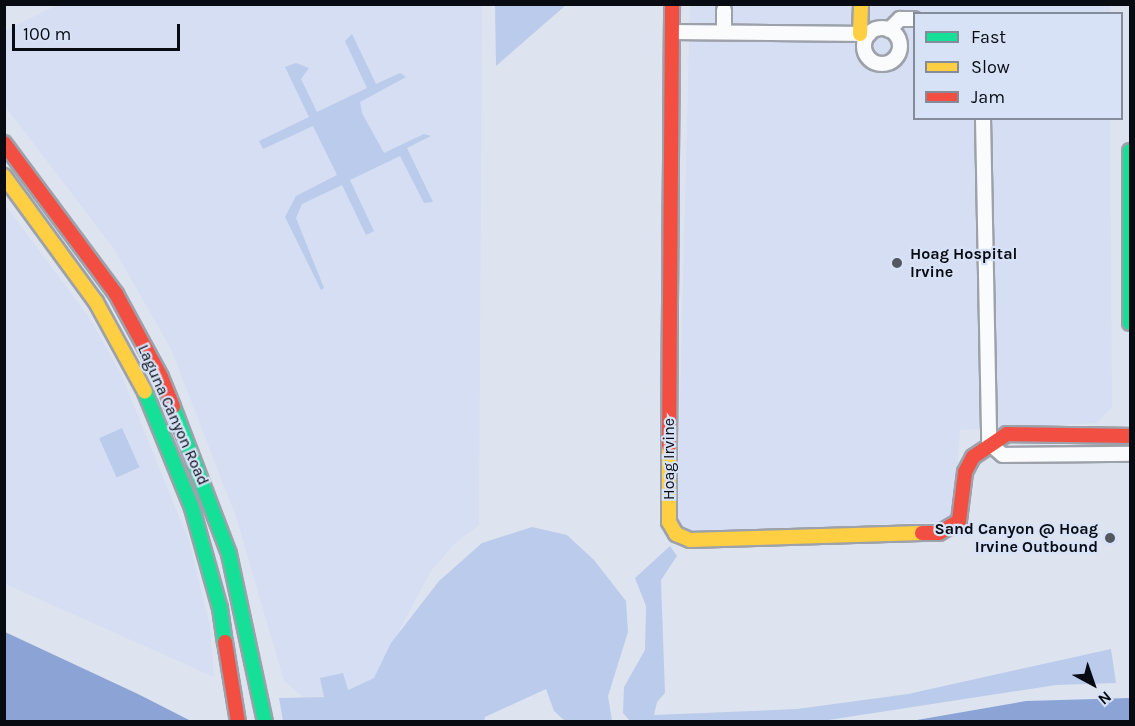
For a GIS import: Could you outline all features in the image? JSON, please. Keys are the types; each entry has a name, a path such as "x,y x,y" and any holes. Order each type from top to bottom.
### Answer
{"main road":[{"name":"Hoag Irvine","path":"672,4 672,530 690,540 939,533 958,521 966,472 973,457 989,443"},
{"path":"861,4 865,34"},
{"name":"Laguna Canyon Road","path":"4,143 116,294 161,377 228,554 265,722"},
{"path":"1131,151 1131,323"},
{"name":"Laguna Canyon Road","path":"4,176 96,302 149,399 192,508 220,608 237,720"},
{"path":"989,443 1007,434 1131,436"}],"street":[{"path":"724,10 724,32"},
{"path":"889,30 900,19 913,19"},
{"path":"673,32 865,34 878,28 889,30 898,38 899,49 893,59 883,64 867,56 864,45 865,34"},
{"path":"983,120 989,443 1003,455 1131,454"}],"shaded area":[{"path":"495,4 566,5 496,66"},
{"path":"57,5 482,5 479,525 455,543 431,571 374,678 334,696 303,697 284,681 236,517 171,349 114,249 5,106 5,31"},
{"name":"Hoag Hospital Irvine","path":"690,5 1110,5 1110,12 913,12 913,120 1110,120 1112,407 1097,423 960,430 955,507 950,519 942,522 690,532 681,528 677,520"},
{"path":"352,34 376,84 400,73 406,77 360,102 362,113 384,153 424,134 431,136 407,148 433,202 424,203 400,156 350,180 374,231 366,235 342,185 302,204 296,218 324,288 321,290 285,217 296,196 337,175 313,126 263,149 259,141 309,117 285,67 296,63 309,68 301,79 317,112 367,88 345,41"},
{"path":"4,203 90,319 121,374 189,541 210,626 214,677 5,584"},
{"path":"122,428 139,467 117,477 99,438"},
{"path":"532,527 567,535 594,560 626,601 628,632 608,696 612,721 565,721 554,711 546,689 485,717 484,721 283,721 279,698 324,697 320,678 343,673 348,690 374,678 391,643 439,581 482,543"},
{"path":"670,546 677,556 661,580 665,693 657,702 654,715 797,709 908,694 1111,649 1116,683 1056,685 822,721 630,721 623,713 624,687 645,650 646,606 635,578"},
{"path":"5,632 138,694 191,721 5,721"},
{"path":"1130,698 1130,721 911,721 1026,701"}],"traffic: fast":[{"path":"1130,151 1130,323"},
{"path":"145,392 192,508 220,608 225,642"},
{"path":"173,407 229,554 265,722"}],"traffic: slow":[{"path":"860,34 861,4"},
{"path":"4,176 96,302 145,392"},
{"path":"669,446 669,522 676,534 690,540 922,533"}],"traffic: jam":[{"path":"669,446 672,4"},
{"path":"4,143 116,294 161,377 173,407"},
{"path":"922,533 939,533 959,521 965,472 973,457 1007,434 1130,436"},
{"path":"225,642 238,722"}],"place":[{"name":"Hoag Hospital Irvine","path":"897,263"},
{"name":"Sand Canyon @ Hoag Irvine Outbound","path":"1110,538"}]}
